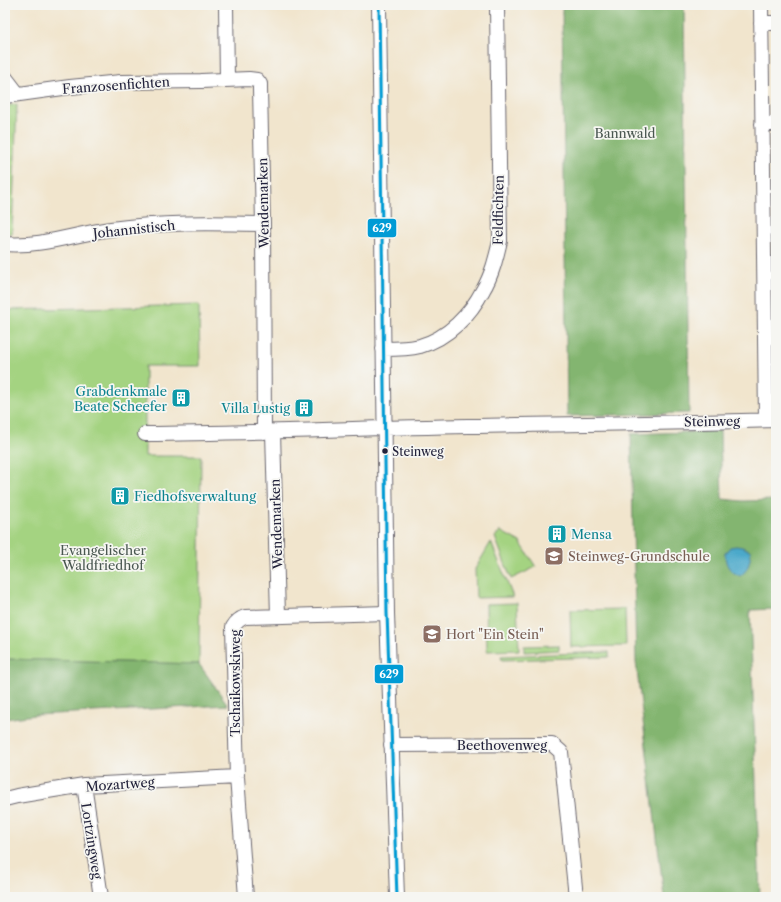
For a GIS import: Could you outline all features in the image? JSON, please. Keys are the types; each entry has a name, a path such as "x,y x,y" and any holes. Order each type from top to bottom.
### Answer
{"street":[{"path":"226,5 227,80"},
{"path":"379,5 387,613 397,897"},
{"name":"Feldfichten","path":"384,349 404,349 421,345 433,341 457,325 467,315 484,290 495,261 500,241 497,5"},
{"path":"761,5 761,23 769,124 771,420"},
{"path":"761,23 776,23"},
{"path":"5,77 11,95"},
{"name":"Wendemarken","path":"227,80 250,78 257,80 260,84 269,432 278,616"},
{"name":"Franzosenfichten","path":"11,95 121,82 227,80"},
{"name":"Johannistisch","path":"5,244 33,244 110,229 157,225 197,223 264,224"},
{"name":"Steinweg","path":"145,434 771,420"},
{"name":"Tschaikowskiweg","path":"246,897 237,777 233,627 236,622 245,617 387,613"},
{"name":"Beethovenweg","path":"391,745 552,744 561,752 576,897"},
{"name":"Mozartweg","path":"5,799 84,785 237,777"},
{"name":"Lortzingweg","path":"84,785 101,897"}],"green space":[{"name":"Bannwald","path":"562,5 684,5 689,413 567,416"},
{"path":"17,104 12,234 5,234 5,106"},
{"name":"Evangelischer Waldfriedhof","path":"199,305 200,366 145,366 145,456 201,456 199,664 5,659 5,310"},
{"path":"720,431 722,499 743,501 776,500 776,609 750,610 760,897 664,897 636,662 631,434"},
{"path":"500,531 520,542 536,567 511,579 495,537"},
{"path":"491,542 513,597 476,598 475,569"},
{"path":"517,603 519,650 487,651 486,604"},
{"path":"625,609 626,646 571,647 570,610"},
{"path":"559,645 559,650 524,652 524,646"},
{"path":"609,652 609,657 502,660 501,656"},
{"path":"5,659 199,664 228,705 35,715 5,719"}],"water":[{"path":"736,546 751,551 747,568 740,576 728,567 725,557 725,553 730,547"}],"transit line":[{"name":"629","path":"379,5 387,613 397,897"}],"place":[{"name":"Grabdenkmale Beate Scheefer","path":"181,398"},
{"name":"Villa Lustig","path":"304,408"},
{"name":"Steinweg","path":"385,451"},
{"name":"Fiedhofsverwaltung","path":"120,496"},
{"name":"Mensa","path":"557,534"},
{"name":"Steinweg-Grundschule","path":"554,556"},
{"name":"Hort \"Ein Stein\"","path":"432,634"}]}
